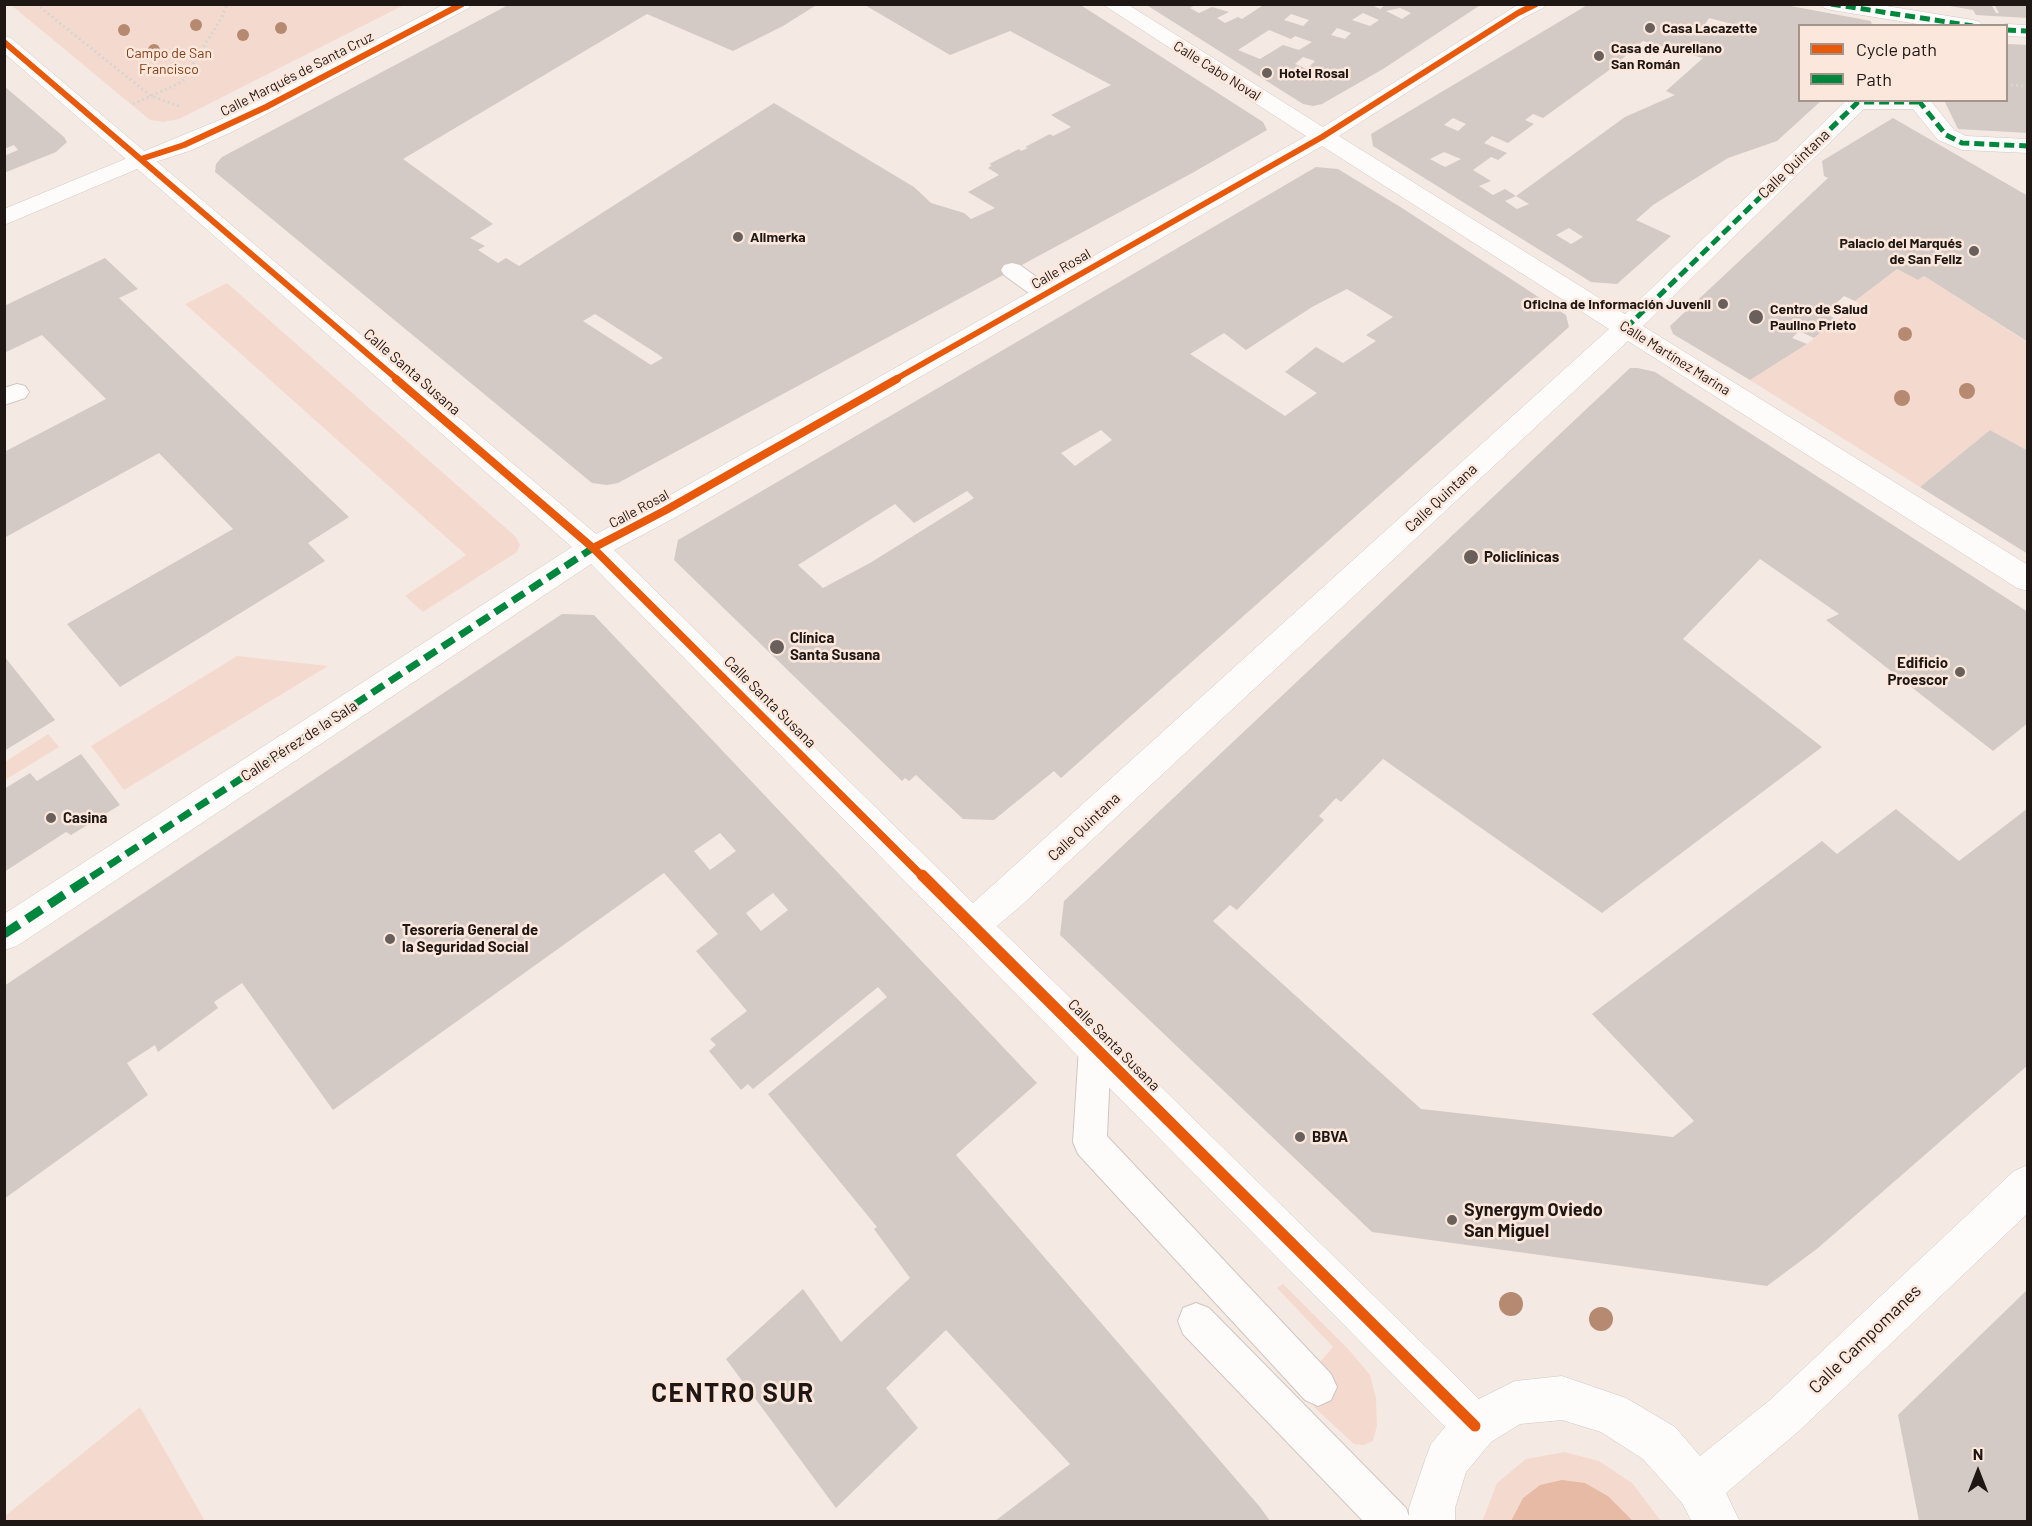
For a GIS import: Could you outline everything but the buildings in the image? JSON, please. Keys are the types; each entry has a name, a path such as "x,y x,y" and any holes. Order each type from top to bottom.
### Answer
{"street":[{"name":"Calle Marqués de Santa Cruz","path":"4,218 141,159 184,145 230,124 462,4"},
{"name":"Calle Cabo Noval","path":"1112,4 1322,137"},
{"name":"Calle Rosal","path":"593,548 676,504 1322,137 1518,13 1536,4"},
{"path":"1831,4 1893,20 1946,24"},
{"path":"2008,30 2028,31"},
{"name":"Calle Santa Susana","path":"4,42 593,548 1475,1426"},
{"name":"Calle Quintana","path":"972,926 1020,885 1626,328 1858,102"},
{"path":"1919,102 1946,135 1962,143 2028,146"},
{"name":"Calle Martínez Marina","path":"1322,137 2028,580"},
{"name":"Calle Pérez de la Sala","path":"4,934 593,548"},
{"name":"Calle Campomanes","path":"1708,1504 1785,1415 2028,1185"},
{"path":"1432,1521 1432,1508 1447,1460 1475,1426 1515,1404 1562,1398 1611,1413 1659,1443 1708,1504"}],"lane":[{"path":"1012,270 1045,294"},
{"path":"1095,1048 1089,1142 1318,1387"},
{"path":"1196,1321 1392,1521"}],"path":[{"path":"36,4 151,96 230,124"},
{"path":"124,108 182,82 227,5"},
{"path":"2008,85 2028,86"}],"green space":[{"name":"Campo de San Francisco","path":"11,5 404,5 179,119 163,122 150,120"},
{"path":"1897,269 1918,280 1924,276 2027,342 2027,451 1990,430 1920,487 1750,380 1807,344 1859,303 1855,301"},
{"path":"227,283 516,537 520,545 517,552 423,612 405,596 466,555 185,304"},
{"path":"237,656 328,666 124,790 91,746"},
{"path":"48,734 59,747 5,780 5,762"},
{"path":"1283,1284 1349,1350 1370,1375 1376,1398 1377,1426 1373,1441 1364,1445 1354,1444 1314,1407 1335,1382 1318,1364 1333,1347 1277,1288"},
{"path":"140,1407 205,1521 5,1521 5,1516"},
{"path":"1564,1452 1599,1461 1632,1483 1661,1521 1633,1521 1608,1496 1585,1483 1540,1485 1523,1498 1511,1521 1482,1522 1497,1483 1526,1459"}],"shaded area":[{"path":"1562,1480 1585,1483 1608,1496 1633,1521 1511,1521 1523,1498 1540,1485"}],"marked path":[{"path":"1831,4 1960,24"},
{"path":"2008,30 2028,31"},
{"path":"1626,328 1858,102 1918,102"},
{"path":"1920,102 1946,135 1962,143 2028,146"},
{"path":"4,934 593,548"}],"cycle path":[{"path":"141,159 184,145 266,107 462,4"},
{"path":"593,548 666,510 1322,137 1518,13 1536,4"},
{"path":"4,42 593,548 1475,1426"}],"place":[{"name":"Casa Lacazette","path":"1650,28"},
{"name":"Casa de Aureliano San Román","path":"1599,56"},
{"name":"Hotel Rosal","path":"1267,73"},
{"name":"Alimerka","path":"738,237"},
{"name":"Palacio del Marqués de San Feliz","path":"1974,251"},
{"name":"Oficina de Información Juvenil","path":"1723,304"},
{"name":"Centro de Salud Paulino Prieto","path":"1756,317"},
{"name":"Policlínicas","path":"1471,557"},
{"name":"Clínica Santa Susana","path":"777,647"},
{"name":"Edificio Proescor","path":"1960,672"},
{"name":"Casina","path":"51,818"},
{"name":"Tesorería General de la Seguridad Social","path":"390,939"},
{"name":"BBVA","path":"1300,1137"},
{"name":"Synergym Oviedo San Miguel","path":"1452,1220"}],"district":[{"name":"CENTRO SUR","path":"733,1393"}]}
